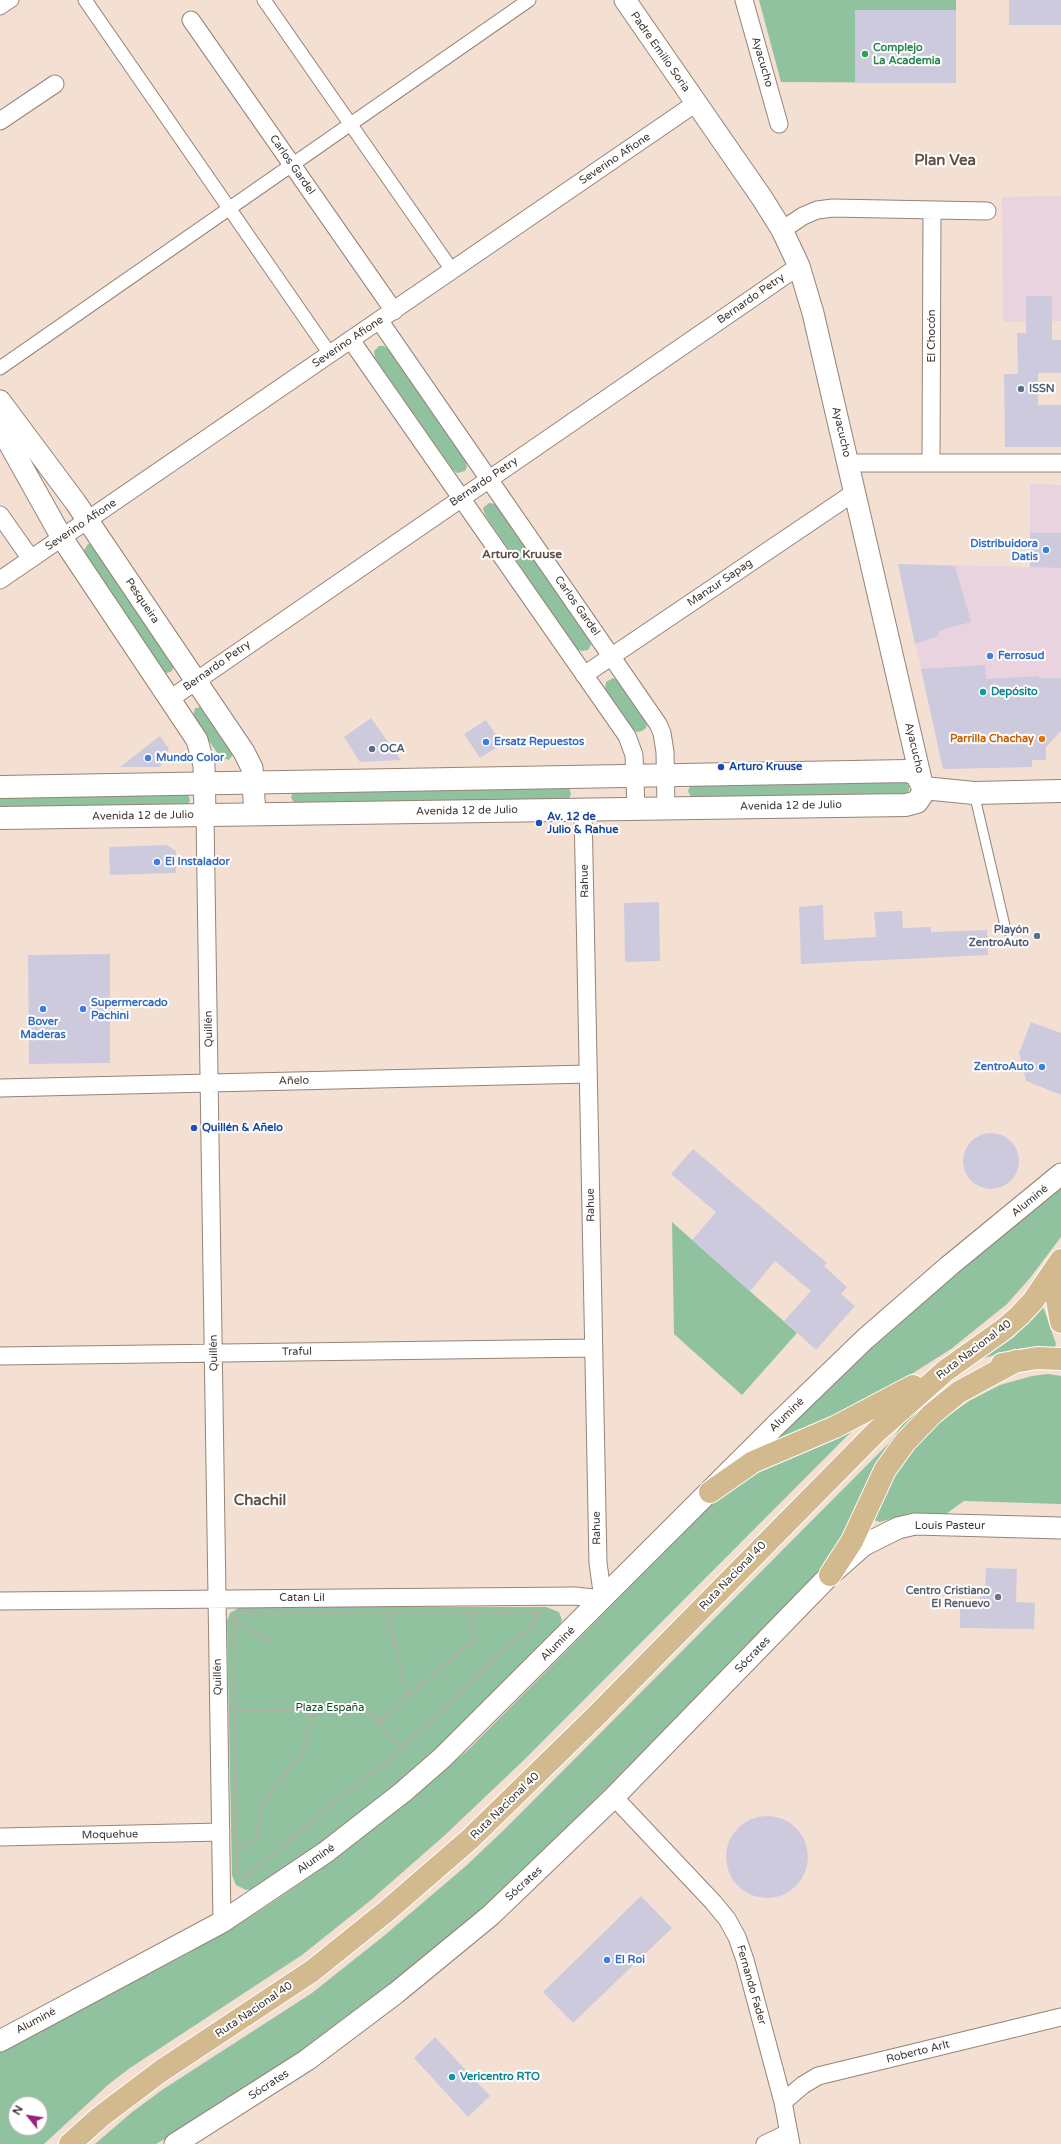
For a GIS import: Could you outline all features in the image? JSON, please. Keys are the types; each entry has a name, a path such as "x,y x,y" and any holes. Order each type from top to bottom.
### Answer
{"main road":[{"path":"0,787 908,771 917,775 923,788 974,793 1061,792"},
{"name":"Avenida 12 de Julio","path":"0,818 906,805 916,802 923,793 923,788"},
{"name":"Ruta Nacional 40","path":"70,2144 100,2117 161,2071 312,1970 388,1910 465,1844 563,1750 836,1471 895,1415 945,1371 1019,1316 1033,1301 1061,1260"},
{"path":"1061,1264 1056,1285 1061,1322"},
{"path":"710,1492 753,1462 858,1416 968,1354"},
{"name":"Ruta Nacional 40","path":"895,1415 947,1383 971,1373 1016,1360 1037,1358 1061,1359"},
{"path":"830,1575 852,1541 885,1470 910,1437 932,1414 959,1392 1016,1360"}],"street":[{"path":"0,8 12,0"},
{"path":"85,0 330,354"},
{"path":"264,0 452,270"},
{"path":"0,368 529,0"},
{"name":"Padre Emilio Soria","path":"625,0 696,103"},
{"name":"Ayacucho","path":"744,0 779,124"},
{"name":"Carlos Gardel","path":"191,20 394,311"},
{"path":"0,121 55,84"},
{"name":"Ayacucho","path":"696,103 762,198 782,230 798,266 812,307 923,788"},
{"name":"Severino Afione","path":"0,580 696,103"},
{"path":"782,230 803,216 817,210 833,208 987,211"},
{"name":"El Chocón","path":"931,462 932,210"},
{"name":"Bernardo Petry","path":"170,699 798,266"},
{"name":"Carlos Gardel","path":"379,320 612,656 660,728 664,742 666,808"},
{"path":"351,340 630,742 634,756 636,808"},
{"name":"Pesqueira","path":"0,401 88,520 248,759 254,783 255,814"},
{"path":"0,427 62,538 170,699 200,747 205,783"},
{"path":"848,463 1061,463"},
{"name":"Manzur Sapag","path":"584,675 855,492"},
{"path":"0,515 30,559"},
{"name":"Quillén","path":"205,783 222,1922"},
{"name":"Rahue","path":"583,809 598,1563 603,1599"},
{"name":"Añelo","path":"0,1088 588,1074"},
{"name":"Aluminé","path":"0,2041 222,1922 326,1852 404,1792 442,1758 865,1339 949,1266 1061,1174"},
{"name":"Traful","path":"0,1356 594,1348"},
{"name":"Louis Pasteur","path":"830,1575 850,1556 869,1542 898,1528 915,1524 1061,1528"},
{"name":"Sócrates","path":"175,2144 307,2060 396,1993 491,1915 614,1797 830,1575"},
{"name":"Catan Lil","path":"0,1601 575,1596 603,1599"},
{"name":"Fernando Fader","path":"614,1797 727,1919 737,1937 745,1960 783,2102 790,2139"},
{"name":"Moquehue","path":"0,1837 220,1832"},
{"name":"Roberto Arlt","path":"783,2102 803,2085 818,2076 1061,2017"},
{"path":"765,2144 790,2139"}],"lane":[{"path":"974,793 1006,930"}],"path":[{"path":"538,1612 538,1618 401,1749 242,1880 236,1873 234,1620 240,1613 387,1613 538,1612"},
{"path":"387,1613 407,1696"},
{"path":"378,1722 475,1639 471,1613"},
{"path":"234,1620 270,1642"},
{"path":"234,1711 366,1708 401,1749"},
{"path":"236,1850 258,1838 261,1804 302,1754 312,1709"}],"shaded area":[{"path":"1061,196 1061,321 1003,322 1002,197"},
{"name":"Ferrosud","path":"1030,484 1061,485 1061,704 1029,706 1032,767 943,769 898,564 1030,567"}],"green space":[{"name":"Complejo La Academia","path":"759,0 956,0 956,83 781,82"},
{"path":"379,346 384,346 388,349 466,461 467,467 465,471 457,473 453,470 375,358 374,351"},
{"path":"489,503 496,504 590,640 591,645 588,650 581,651 577,649 485,515 483,508"},
{"path":"88,544 93,544 174,666 172,671 167,673 162,671 83,552"},
{"path":"613,678 618,680 647,723 646,728 642,731 637,732 633,729 605,689 606,682"},
{"path":"203,707 234,753 229,760 220,757 193,717 195,708"},
{"path":"902,778 909,786 909,791 905,795 692,799 688,791 690,786"},
{"path":"569,787 571,794 569,799 295,805 291,797 293,792"},
{"path":"0,793 188,793 190,801 187,806 0,811"},
{"path":"1061,1186 1061,1237 1030,1278 1007,1304 951,1349 861,1406 773,1443 888,1330"},
{"path":"672,1222 797,1333 742,1395 674,1334"},
{"path":"1041,1307 1044,1309 1056,1344 1055,1347 1022,1348 984,1358 1014,1337"},
{"path":"1048,1374 1061,1376 1061,1504 964,1501 946,1514 911,1513 880,1522 873,1520 889,1481 914,1448 942,1420 969,1401 1000,1385 1032,1376"},
{"path":"951,1389 815,1579 514,1881 462,1928 325,2036 184,2128 156,2144 95,2144 131,2113 162,2090 312,1993 385,1935 467,1865 507,1827 889,1443 907,1418 925,1402"},
{"path":"862,1421 524,1760 445,1835 371,1900 302,1955 130,2068 109,2084 44,2144 0,2144 0,2051 187,1954 264,1908 321,1869 411,1799 469,1749 717,1499 744,1478"},
{"name":"Plaza España","path":"240,1607 546,1607 559,1612 562,1620 558,1630 454,1734 407,1776 322,1843 252,1889 246,1890 236,1885 232,1875 227,1621 230,1613"}],"building":[{"path":"1009,0 1061,0 1061,25 1009,25"},
{"path":"855,10 956,10 956,83 855,83"},
{"name":"ISSN","path":"1026,296 1052,296 1052,340 1061,340 1061,373 1038,373 1038,405 1061,405 1061,447 1005,447 1004,374 1018,374 1017,333 1026,333"},
{"name":"Distribuidora Datis","path":"1030,533 1061,533 1061,568 1030,567"},
{"path":"898,564 955,566 971,622 938,631 939,636 915,644"},
{"path":"985,665 986,679 1039,676 1039,678 1061,678 1061,731 1046,747 1046,760 1032,760 1032,767 943,769 921,669"},
{"name":"OCA","path":"371,718 401,760 360,762 344,737"},
{"name":"Ersatz Repuestos","path":"486,720 502,744 480,758 464,734"},
{"name":"Mundo Color","path":"160,736 169,749 160,767 120,767"},
{"path":"167,845 176,851 176,873 110,875 109,847"},
{"path":"659,902 660,961 625,962 624,903"},
{"path":"823,905 824,940 876,937 874,912 902,911 903,928 931,927 931,932 987,930 988,955 801,964 799,907"},
{"name":"Supermercado Pachini","path":"110,954 110,1063 29,1064 28,955"},
{"name":"ZentroAuto","path":"1031,1022 1061,1033 1061,1095 1026,1081 1019,1053"},
{"path":"991,1133 1002,1135 1011,1141 1017,1150 1019,1161 1017,1172 1011,1181 1002,1187 991,1189 980,1187 971,1181 965,1172 963,1161 965,1150 971,1141 980,1135"},
{"path":"693,1149 827,1263 824,1266 847,1287 841,1294 855,1306 816,1350 784,1321 811,1291 775,1261 750,1291 692,1240 716,1212 671,1174"},
{"name":"Centro Cristiano El Renuevo","path":"986,1568 1017,1569 1016,1602 1035,1603 1034,1629 960,1628 960,1604 979,1605 980,1592 985,1592"},
{"path":"767,1816 783,1819 796,1828 805,1841 808,1857 805,1873 796,1886 783,1895 767,1898 751,1895 738,1886 729,1873 726,1857 729,1841 738,1828 751,1819"},
{"name":"El Roi","path":"641,1896 672,1928 573,2023 543,1992"},
{"name":"Vericentro RTO","path":"435,2037 490,2096 468,2117 414,2058"}],"place":[{"name":"Complejo La Academia","path":"865,54"},
{"name":"ISSN","path":"1021,389"},
{"name":"Distribuidora Datis","path":"1046,550"},
{"name":"Ferrosud","path":"990,656"},
{"name":"Depósito","path":"983,692"},
{"name":"Parrilla Chachay","path":"1042,739"},
{"name":"Ersatz Repuestos","path":"486,742"},
{"name":"OCA","path":"372,749"},
{"name":"Mundo Color","path":"148,758"},
{"name":"Arturo Kruuse","path":"721,767"},
{"name":"Av. 12 de Julio & Rahue","path":"539,823"},
{"name":"El Instalador","path":"157,862"},
{"name":"Playón ZentroAuto","path":"1037,936"},
{"name":"Bover Maderas","path":"43,1009"},
{"name":"Supermercado Pachini","path":"83,1009"},
{"name":"ZentroAuto","path":"1042,1067"},
{"name":"Quillén & Añelo","path":"194,1128"},
{"name":"Centro Cristiano El Renuevo","path":"998,1597"},
{"name":"El Roi","path":"607,1960"},
{"name":"Vericentro RTO","path":"452,2077"}],"district":[{"name":"Plan Vea","path":"945,161"},
{"name":"Arturo Kruuse","path":"522,555"},
{"name":"Chachil","path":"260,1501"}]}
